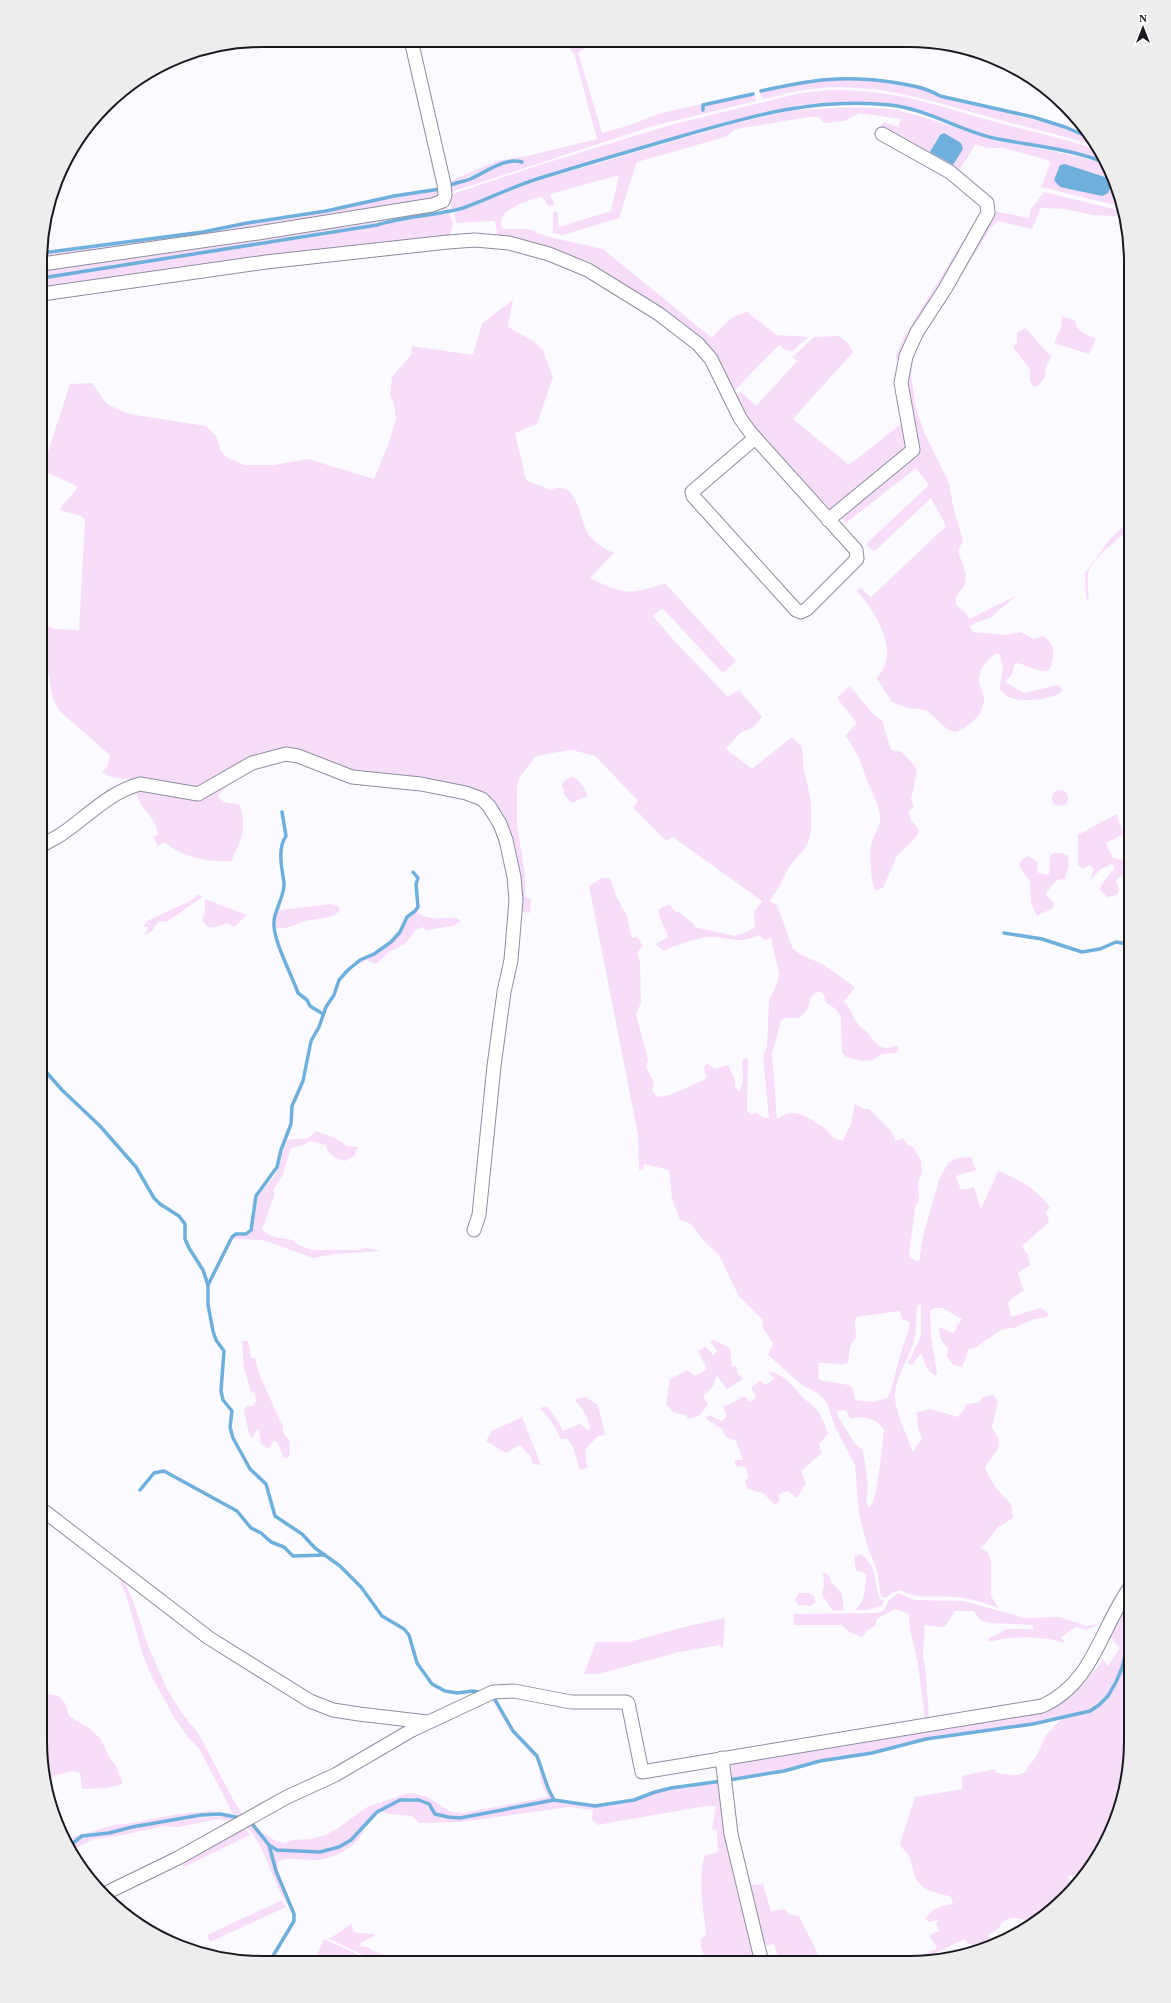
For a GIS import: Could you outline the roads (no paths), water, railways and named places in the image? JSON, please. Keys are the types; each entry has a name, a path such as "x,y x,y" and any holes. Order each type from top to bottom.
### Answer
{"street":[{"path":"47,263 258,233 432,205 443,201 445,195 444,184 413,47"},
{"path":"828,520 912,450 901,383 906,356 917,332 945,289 988,213 987,202 950,172 882,134"},
{"path":"47,293 172,274 370,250 475,240 508,243 549,254 588,270 660,314 698,344 711,359 740,418 755,438 856,550 857,559 807,609 801,612 796,610 693,496 692,492 755,438"},
{"path":"47,843 66,832 107,799 132,786 140,784 198,794 252,763 286,754 298,756 352,777 421,784 482,799 493,812 506,840 516,900 511,960 504,992 494,1066 479,1215 474,1230"},
{"path":"47,1513 209,1638 310,1701 333,1710 427,1722"},
{"path":"109,1892 178,1858 288,1797 335,1775 427,1722 485,1697 493,1692 514,1691 571,1702 628,1703 642,1772 1042,1706 1054,1701 1068,1691 1087,1668 1124,1595"},
{"path":"722,1758 731,1834 760,1956"}],"water":[{"path":"944,133 961,143 963,149 953,165 930,152 940,135"},
{"path":"1065,164 1107,178 1111,187 1108,193 1102,196 1060,187 1054,180 1060,165"}],"waterway":[{"path":"761,91 810,81 856,79 891,82 923,88 940,96 1033,117 1081,134"},
{"path":"703,110 703,105 753,94"},
{"path":"47,277 377,225 452,211 537,179 682,136 759,115 810,106 863,103 904,107 985,136 1052,148 1098,160"},
{"path":"449,186 470,179 495,166 508,162 522,162"},
{"path":"47,252 203,232 247,223 326,211 394,196 440,189"},
{"path":"282,812 286,836 283,841 281,853 284,888 275,916 274,929 279,947 298,993 307,1000 310,1006 323,1014"},
{"path":"413,872 418,878 416,884 418,907 407,917 400,932 391,942 374,954 360,960 348,970 339,980 334,995 326,1007 319,1027 311,1041 303,1081 292,1106 291,1124 281,1150 277,1167 256,1196 251,1230 246,1234 236,1234 232,1237 208,1285 208,1305 216,1340 224,1351 221,1391 223,1400 232,1411 230,1427 233,1438 250,1469 266,1484 275,1516 302,1534 315,1548 340,1566 361,1587 382,1616 404,1629 409,1635 417,1663 432,1684 445,1691 457,1693 473,1691 482,1693"},
{"path":"1004,933 1042,939 1082,952 1100,949 1116,942 1124,943"},
{"path":"47,1073 62,1090 100,1126 136,1167 154,1198 160,1204 179,1216 185,1224 185,1239 203,1270 208,1285"},
{"path":"140,1490 154,1473 164,1471 237,1511 251,1528 261,1533 271,1542 284,1547 293,1556 325,1555"},
{"path":"729,1780 784,1771 820,1761 872,1753 926,1739 1033,1724 1090,1711 1108,1696 1116,1682 1124,1660"},
{"path":"494,1698 513,1731 537,1756 548,1788 554,1800"},
{"path":"249,1820 269,1845 277,1850 320,1852 339,1847 351,1840 377,1812 400,1800 419,1800 429,1804 435,1814 460,1818 554,1800 595,1806 634,1800 671,1788 722,1781"},
{"path":"73,1843 82,1836 109,1833 132,1827 201,1815 220,1814 241,1818"},
{"path":"269,1845 276,1871 294,1914 294,1921 273,1956"}]}
